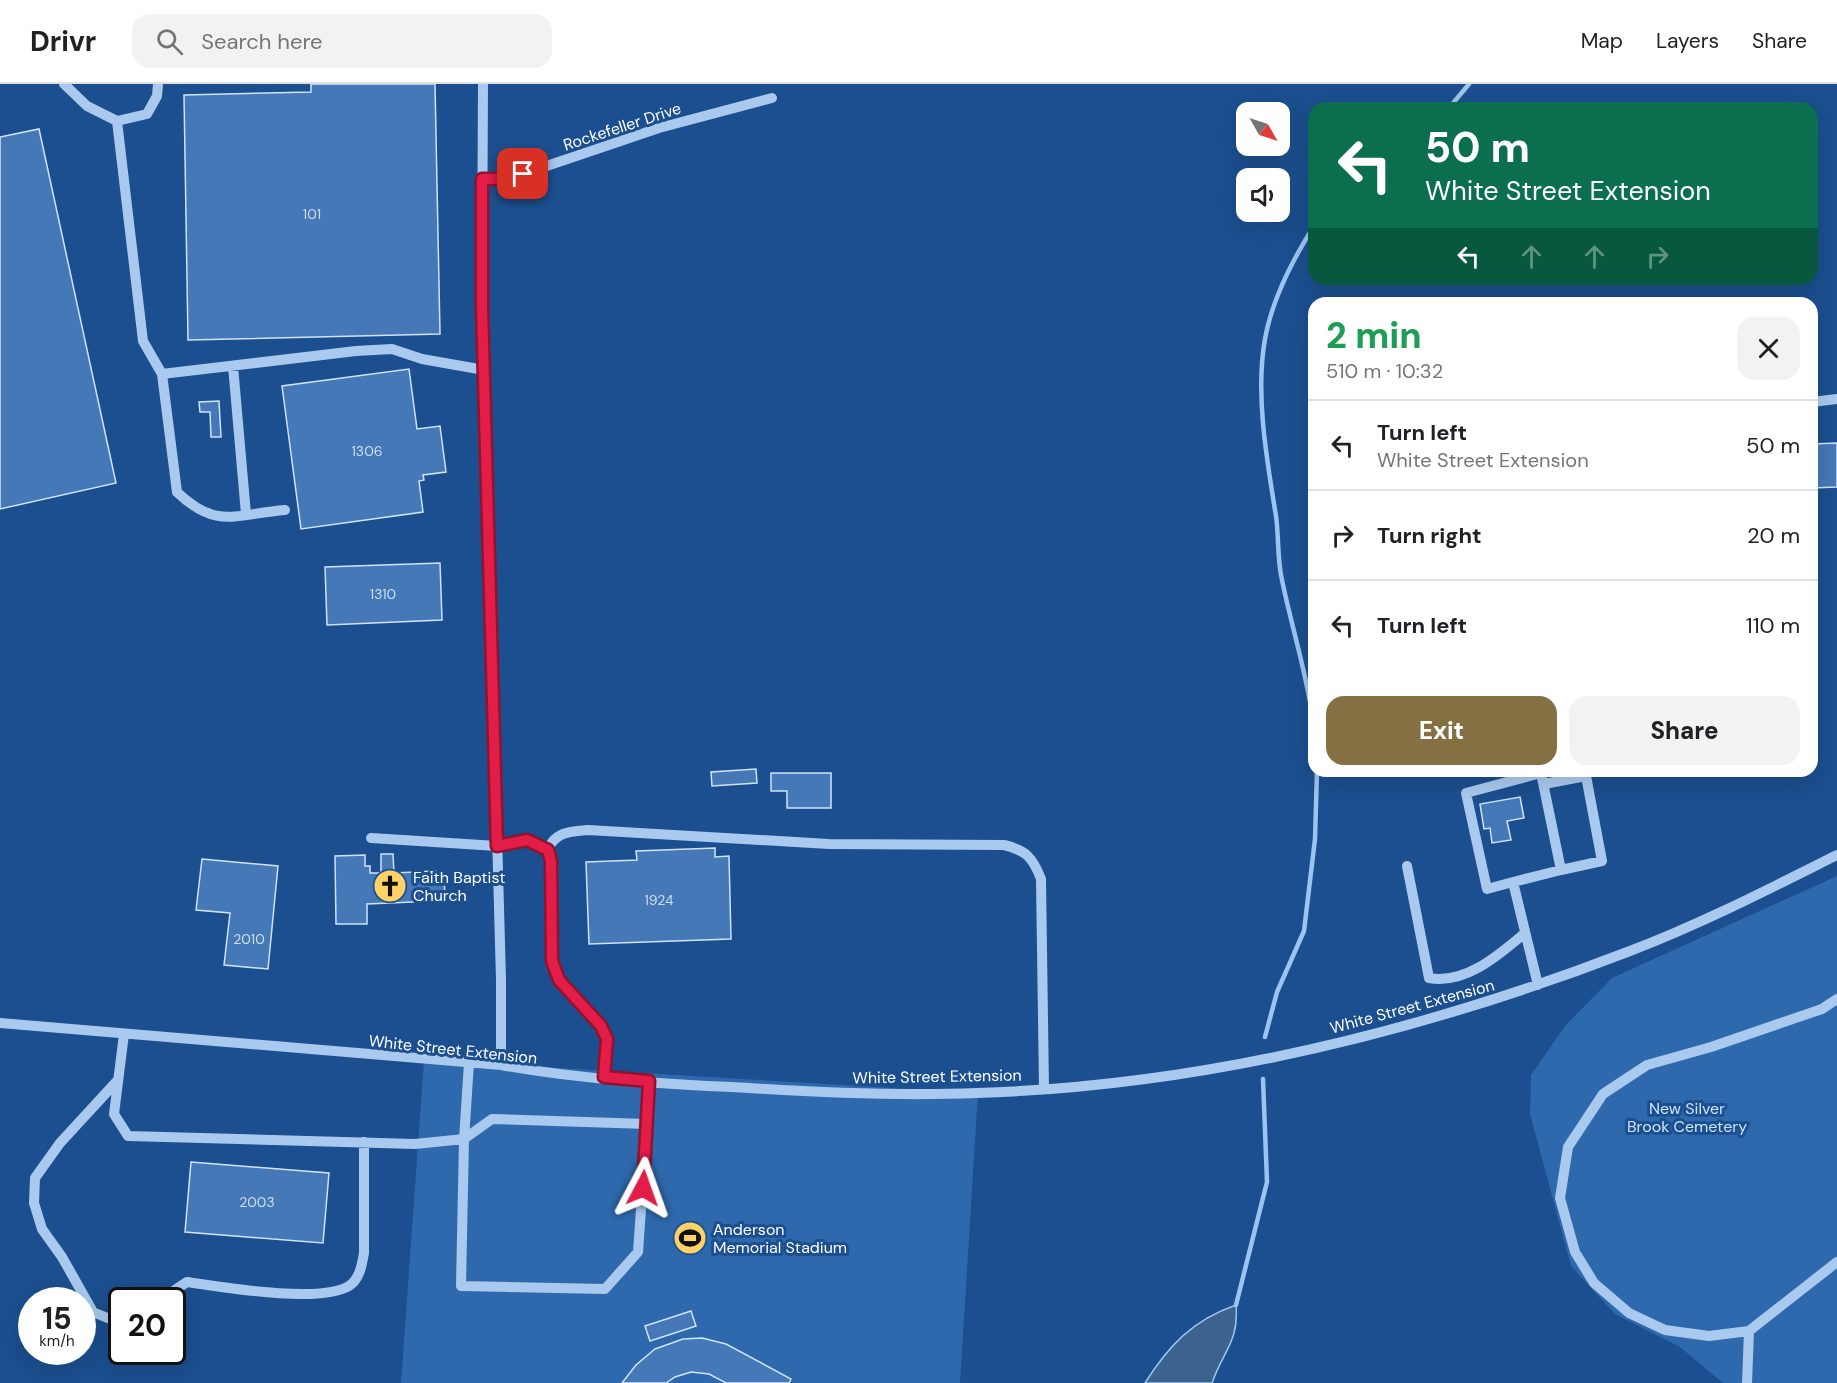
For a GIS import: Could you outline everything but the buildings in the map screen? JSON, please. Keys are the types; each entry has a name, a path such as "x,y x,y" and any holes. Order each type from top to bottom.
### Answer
{"street":[{"path":"64,84 87,106 117,121 147,114 157,96 158,84"},
{"path":"483,84 484,370 501,1065"},
{"name":"Rockefeller Drive","path":"482,179 501,179 523,174 659,128 772,98"},
{"path":"117,121 143,341 162,374 177,492 196,510 223,518 285,510"},
{"path":"162,374 356,351 392,350 422,359 484,370"},
{"path":"233,366 246,514"},
{"path":"1818,401 1837,399"},
{"path":"1526,777 1466,793 1487,889 1602,861 1587,777"},
{"path":"1542,777 1561,870"},
{"path":"1544,784 1582,777"},
{"path":"604,1077 607,1039 601,1026 559,980 552,961 551,861 548,850 552,840 562,832 588,830 829,844 1004,845 1021,849 1034,860 1041,879 1044,1089"},
{"path":"371,838 497,846 527,840 548,850"},
{"name":"White Street Extension","path":"0,1023 501,1065 537,1072 785,1090 978,1093 1044,1089 1125,1081 1265,1058 1448,1013 1538,985 1687,927 1837,855"},
{"path":"1407,866 1429,978 1445,981 1493,961 1525,933"},
{"path":"1513,882 1538,985"},
{"path":"1837,999 1811,1013 1711,1047 1647,1065 1603,1094 1568,1147 1560,1198 1575,1252 1594,1282 1629,1313 1665,1330 1709,1336 1749,1330 1837,1262"},
{"path":"124,1034 114,1114 128,1136 415,1144 464,1139 492,1119 647,1124"},
{"path":"469,1063 464,1139 461,1286 605,1289 638,1252 649,1081"},
{"path":"108,1318 93,1312 62,1257 42,1229 34,1203 35,1178 60,1143 118,1080"},
{"path":"180,1287 187,1282 273,1293 317,1293 349,1286 361,1270 364,1253 364,1142"},
{"path":"1747,1383 1749,1330"}],"green space":[{"name":"New Silver Brook Cemetery","path":"1837,876 1837,1383 1723,1383 1680,1347 1615,1314 1571,1266 1530,1114 1531,1075 1565,1026 1612,978"},
{"name":"Anderson Memorial Stadium","path":"424,1060 978,1093 960,1383 401,1383"}],"shaded area":[{"path":"1236,1305 1233,1338 1212,1383 1145,1383 1163,1357 1183,1335 1207,1318"}],"waterway":[{"path":"1454,102 1469,84"},
{"path":"1308,236 1291,266 1268,324 1261,382 1263,428 1276,516 1280,572 1308,690"},
{"path":"1265,1037 1277,992 1304,931 1315,839 1317,777"},
{"path":"1236,1305 1267,1182 1263,1079"}],"place":[{"name":"Faith Baptist Church","path":"390,886"},
{"name":"Anderson Memorial Stadium","path":"690,1238"}],"route":[{"path":"523,174 501,179 482,179 482,307 497,846 527,840 548,850 551,861 552,961 559,980 601,1026 607,1039 604,1077 649,1081 643,1188"}]}
